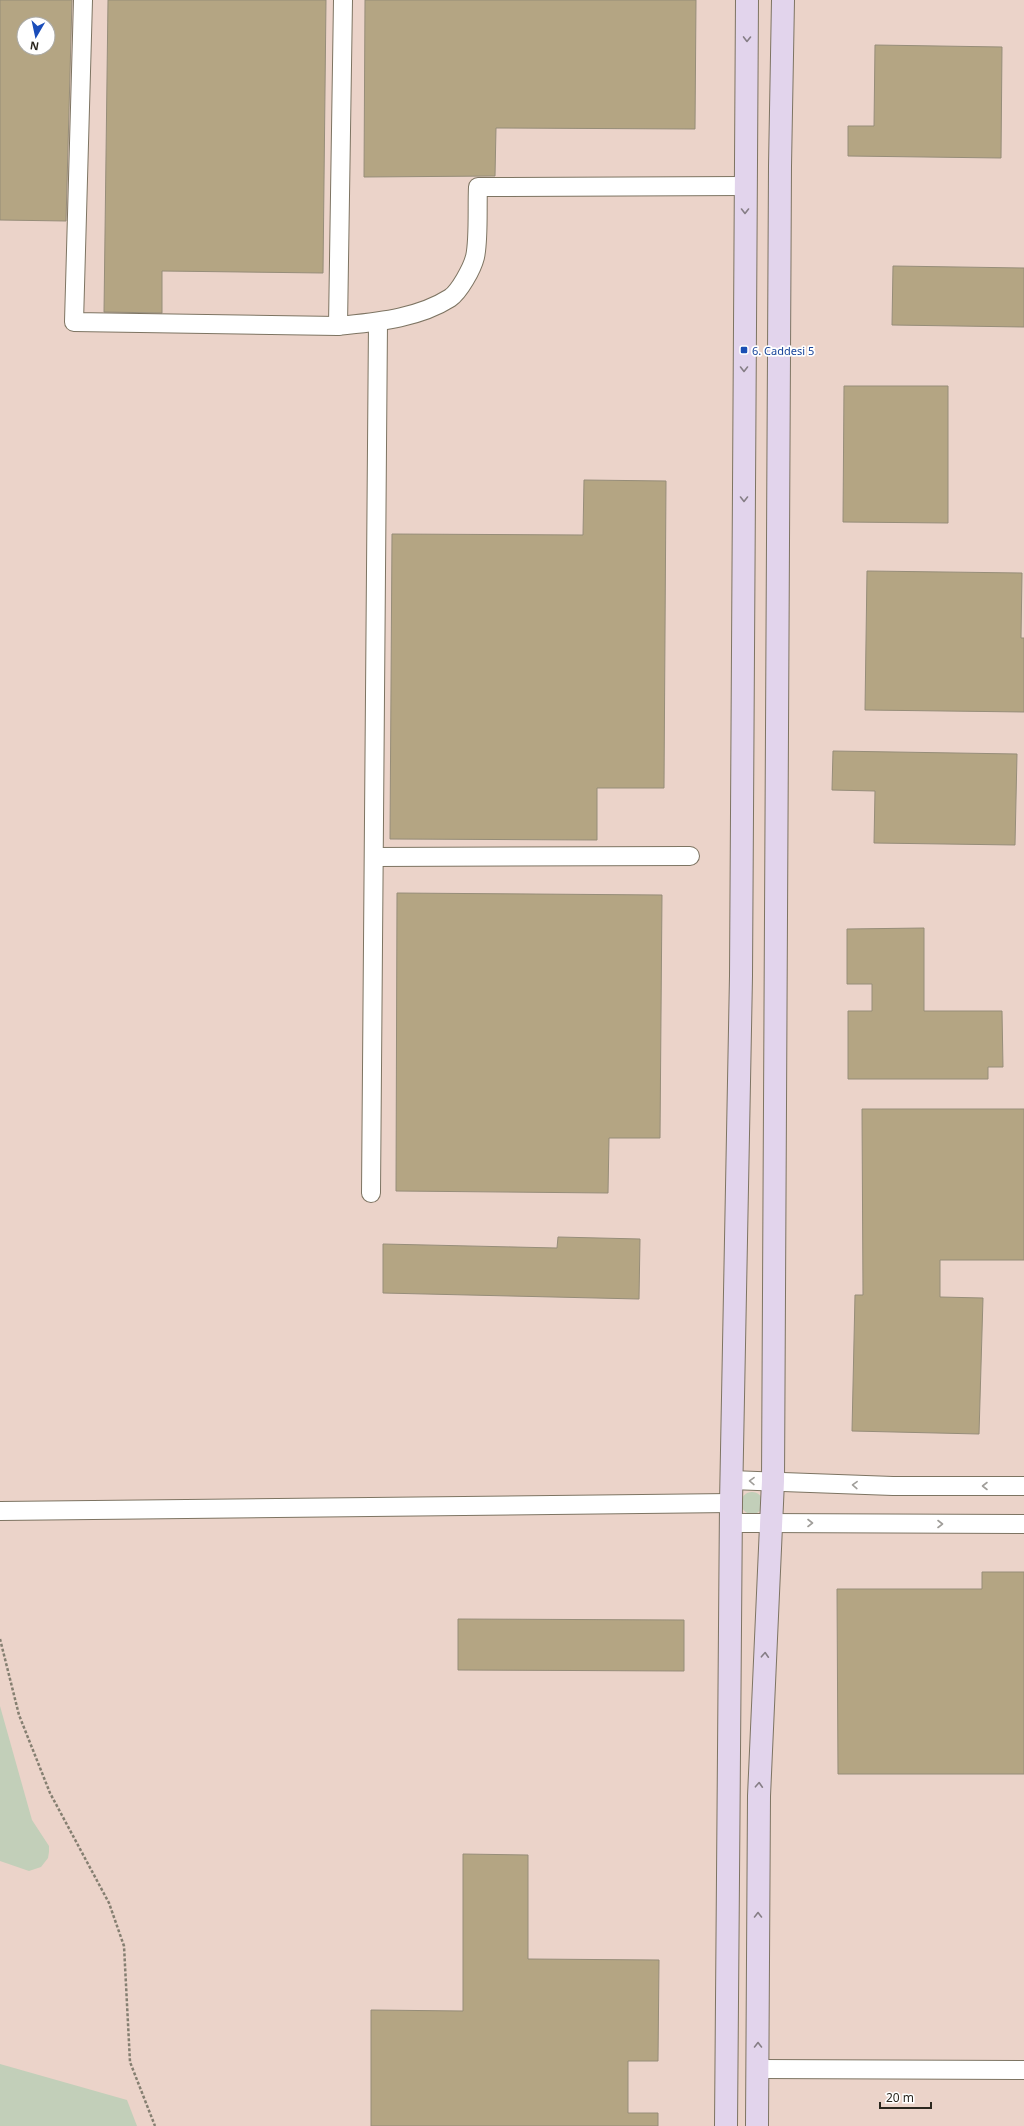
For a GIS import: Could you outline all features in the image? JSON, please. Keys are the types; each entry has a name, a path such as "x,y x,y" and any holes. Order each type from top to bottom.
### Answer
{"street":[{"path":"83,0 74,322 338,326 378,322 417,312 451,298 465,279 475,257 478,187 745,176 780,166"},
{"path":"338,326 343,0"},
{"path":"726,2126 731,1480 741,976 747,0"},
{"path":"757,2126 758,1796 773,1481 780,166 783,0"},
{"path":"371,1193 378,322"},
{"path":"374,857 690,856"},
{"path":"741,976 776,976"},
{"path":"731,1480 893,1486 1024,1486"},
{"path":"0,1510 731,1513 771,1523 1024,1524"},
{"path":"758,2069 1024,2070"}],"path":[{"path":"0,1639 19,1714 50,1793 109,1903 124,1946 130,2062 154,2126"}],"shaded area":[{"path":"0,0 1024,0 1024,2126 0,2126"}],"green space":[{"path":"748,1492 756,1492 763,1499 763,1507 756,1514 748,1514 741,1507 741,1499"},
{"path":"0,1706 32,1820 49,1846 48,1858 41,1867 29,1871 0,1861"},
{"path":"0,2064 127,2100 137,2126 0,2126"}],"building":[{"path":"0,0 72,0 66,221 0,220"},
{"path":"108,0 326,0 323,273 162,271 162,313 104,312"},
{"path":"365,0 696,0 695,129 496,128 495,176 364,177"},
{"path":"875,45 1002,47 1001,158 848,156 848,126 874,126"},
{"path":"893,266 1024,268 1024,327 892,325"},
{"path":"844,386 948,386 948,523 843,522"},
{"path":"584,480 666,481 664,788 597,788 597,840 390,839 392,534 583,535"},
{"path":"867,571 1022,573 1021,638 1024,638 1024,712 865,710"},
{"path":"833,751 1017,754 1015,845 874,843 875,791 832,790"},
{"path":"397,893 662,895 660,1138 609,1138 608,1193 396,1191"},
{"path":"924,928 924,1011 1002,1011 1003,1067 988,1067 988,1079 848,1079 848,1011 872,1011 872,984 847,984 847,929"},
{"path":"862,1109 1024,1109 1024,1260 940,1260 940,1297 983,1298 979,1434 852,1431 855,1295 863,1295"},
{"path":"558,1237 640,1239 639,1299 383,1293 383,1244 557,1248"},
{"path":"982,1572 1024,1572 1024,1774 838,1774 837,1589 982,1589"},
{"path":"458,1619 684,1620 684,1671 458,1670"},
{"path":"463,1854 528,1855 528,1959 659,1960 658,2061 628,2061 628,2113 658,2113 658,2126 371,2126 371,2010 463,2011"}],"place":[{"name":"6. Caddesi 5","path":"744,350"}]}
